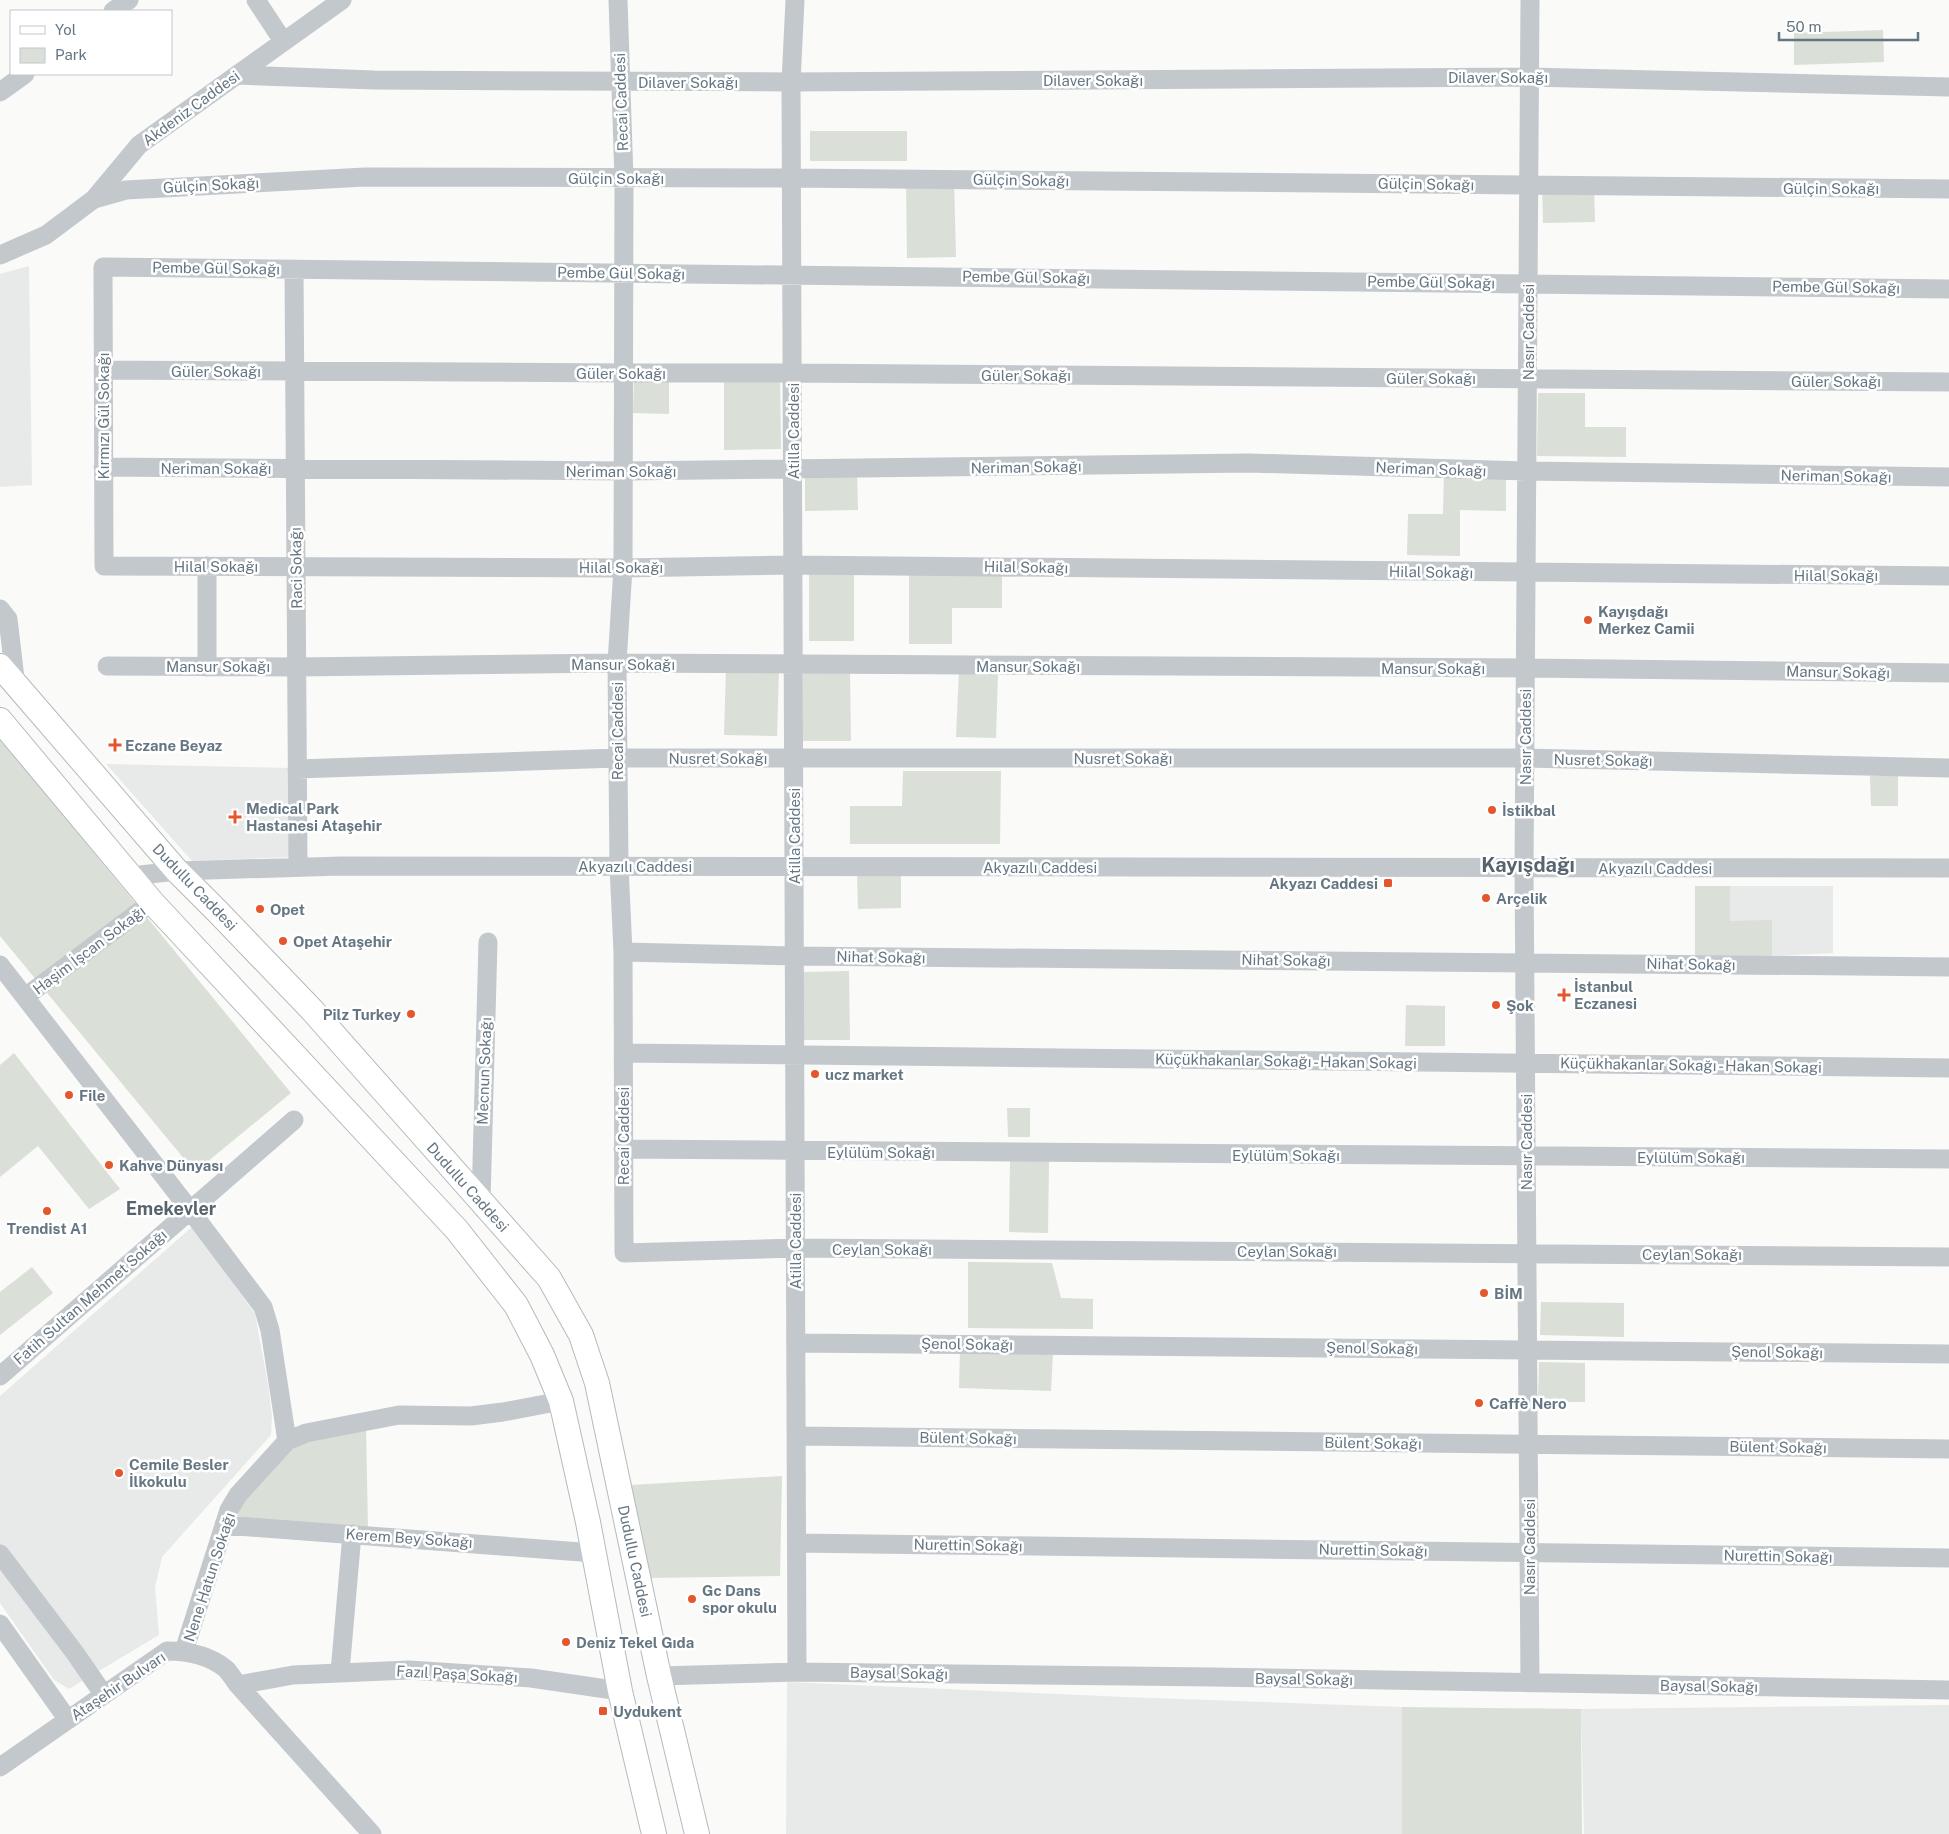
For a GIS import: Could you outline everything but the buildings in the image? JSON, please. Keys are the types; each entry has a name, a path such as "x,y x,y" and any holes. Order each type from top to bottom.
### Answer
{"main road":[{"name":"Dudullu Caddesi","path":"0,666 16,687 177,871 312,1010 549,1278 581,1335 597,1383 659,1676 697,1834"},
{"path":"0,720 152,902 457,1230 516,1305 542,1355 561,1401 594,1553 620,1691 654,1834"}],"street":[{"path":"114,10 129,0"},
{"path":"256,0 283,41"},
{"name":"Akdeniz Caddesi","path":"0,255 46,235 94,198 139,145 342,0"},
{"name":"Recai Caddesi","path":"618,0 624,179 624,568 617,663 619,866 623,952 624,1253"},
{"name":"Atilla Caddesi","path":"795,0 792,82 792,373 797,1672"},
{"name":"Nasır Caddesi","path":"1530,0 1524,868 1530,1683"},
{"path":"0,92 24,75"},
{"name":"Dilaver Sokağı","path":"237,75 374,80 620,82 1529,77 1949,87"},
{"name":"Gülçin Sokağı","path":"94,198 126,190 365,177 792,178 1949,189"},
{"name":"Pembe Gül Sokağı","path":"103,267 1949,288"},
{"name":"Kırmızı Gül Sokağı","path":"103,267 104,566"},
{"name":"Raci Sokağı","path":"294,269 298,867"},
{"name":"Güler Sokağı","path":"103,370 1949,382"},
{"name":"Neriman Sokağı","path":"103,467 624,471 1249,464 1527,471 1949,477"},
{"name":"Hilal Sokağı","path":"104,566 624,568 793,565 1949,576"},
{"path":"207,566 207,666"},
{"path":"0,609 8,619 16,687"},
{"name":"Mansur Sokağı","path":"107,666 297,667 617,663 1526,668 1949,673"},
{"name":"Nusret Sokağı","path":"297,769 618,758 1525,758 1949,768"},
{"name":"Akyazılı Caddesi","path":"131,876 177,871 298,867 1949,868"},
{"name":"Haşim İşcan Sokağı","path":"25,997 152,902"},
{"name":"Mecnun Sokağı","path":"481,1201 488,942"},
{"name":"Nihat Sokağı","path":"623,952 794,956 1949,967"},
{"path":"0,965 6,986 25,997 263,1307 272,1339 288,1441"},
{"name":"Küçükhakanlar Sokağı - Hakan Sokagi","path":"623,1053 1949,1068"},
{"name":"Fatih Sultan Mehmet Sokağı","path":"0,1376 294,1120"},
{"name":"Eylülüm Sokağı","path":"623,1149 1949,1159"},
{"name":"Ceylan Sokağı","path":"624,1253 796,1248 1949,1257"},
{"name":"Şenol Sokağı","path":"796,1343 1949,1354"},
{"name":"Nene Hatun Sokağı","path":"184,1651 229,1510 238,1495 288,1441 306,1433 400,1415 470,1416 561,1401"},
{"name":"Bülent Sokağı","path":"796,1436 1949,1449"},
{"name":"Kerem Bey Sokağı","path":"224,1525 594,1553"},
{"path":"340,1672 352,1534"},
{"name":"Nurettin Sokağı","path":"797,1542 1949,1558"},
{"path":"0,1554 75,1653 104,1695"},
{"path":"0,1624 68,1720"},
{"name":"Ataşehir Bulvarı","path":"0,1767 167,1651 184,1651 204,1656 226,1670 372,1834"},
{"name":"Fazıl Paşa Sokağı","path":"238,1685 294,1675 409,1670 531,1678 620,1691"},
{"name":"Baysal Sokağı","path":"659,1676 797,1672 1222,1677 1949,1690"}],"shaded area":[{"path":"29,266 32,485 0,487 0,274"},
{"path":"106,764 292,768 291,857 192,861"},
{"path":"1730,886 1833,886 1833,953 1772,956 1772,921 1730,921"},
{"name":"Cemile Besler İlkokulu","path":"193,1226 255,1314 268,1384 272,1416 271,1435 162,1557 155,1587 159,1635 69,1689 54,1680 0,1603 0,1396"},
{"path":"787,1682 1402,1707 1402,1834 786,1834"},
{"path":"1949,1705 1949,1834 1584,1834 1581,1709"}],"green space":[{"path":"1883,30 1884,62 1794,65 1794,33"},
{"path":"810,131 907,131 907,161 810,161"},
{"path":"954,179 956,257 907,258 906,180"},
{"path":"1594,183 1595,222 1543,223 1542,184"},
{"path":"634,373 669,374 669,414 633,413"},
{"path":"724,373 780,373 781,449 724,450"},
{"path":"1538,393 1585,393 1585,427 1626,427 1626,457 1537,456"},
{"path":"805,469 857,469 858,510 805,511"},
{"path":"1444,473 1506,474 1506,511 1460,510 1460,556 1407,555 1408,514 1443,514"},
{"path":"909,571 1002,572 1002,608 952,608 952,644 909,644"},
{"path":"809,572 854,572 854,641 809,641"},
{"path":"726,668 779,670 777,736 724,735"},
{"path":"803,669 850,669 851,741 803,741"},
{"path":"959,670 998,672 996,738 956,737"},
{"path":"0,738 291,1093 195,1172 0,936"},
{"path":"903,771 1001,771 1000,844 850,844 850,806 902,806"},
{"path":"1870,776 1898,776 1898,806 1871,806"},
{"path":"901,873 901,908 858,909 857,874"},
{"path":"1695,886 1730,886 1730,921 1772,920 1772,956 1695,956"},
{"path":"849,971 850,1040 801,1040 800,972"},
{"path":"1406,1005 1445,1006 1445,1046 1405,1046"},
{"path":"14,1053 120,1189 89,1209 38,1146 0,1177 0,1065"},
{"path":"1007,1108 1030,1108 1030,1137 1008,1137"},
{"path":"1010,1160 1049,1161 1048,1233 1009,1232"},
{"path":"968,1262 1052,1263 1061,1298 1093,1299 1093,1329 968,1328"},
{"path":"32,1267 53,1293 0,1335 0,1292"},
{"path":"1541,1302 1624,1303 1624,1337 1540,1335"},
{"path":"960,1350 1053,1353 1051,1391 959,1388"},
{"path":"1539,1362 1585,1363 1585,1402 1538,1402"},
{"path":"366,1427 368,1528 235,1521 249,1489 277,1458 308,1440"},
{"path":"782,1476 780,1576 648,1578 631,1485"},
{"path":"1402,1707 1581,1709 1582,1834 1402,1834"}],"place":[{"name":"Kayışdağı Merkez Camii","path":"1588,620"},
{"name":"Eczane Beyaz","path":"115,745"},
{"name":"İstikbal","path":"1492,810"},
{"name":"Medical Park Hastanesi Ataşehir","path":"235,817"},
{"name":"Akyazı Caddesi","path":"1388,883"},
{"name":"Arçelik","path":"1486,898"},
{"name":"Opet","path":"260,909"},
{"name":"Opet Ataşehir","path":"283,941"},
{"name":"İstanbul Eczanesi","path":"1564,995"},
{"name":"Şok","path":"1496,1005"},
{"name":"Pilz Turkey","path":"411,1014"},
{"name":"ucz market","path":"815,1074"},
{"name":"File","path":"69,1095"},
{"name":"Kahve Dünyası","path":"109,1165"},
{"name":"Trendist A1","path":"47,1211"},
{"name":"BİM","path":"1484,1293"},
{"name":"Caffè Nero","path":"1479,1403"},
{"name":"Cemile Besler İlkokulu","path":"119,1473"},
{"name":"Gc Dans spor okulu","path":"692,1599"},
{"name":"Deniz Tekel Gıda","path":"566,1642"},
{"name":"Uydukent","path":"603,1711"}],"district":[{"name":"Kayışdağı","path":"1528,865"},
{"name":"Emekevler","path":"171,1208"}]}
